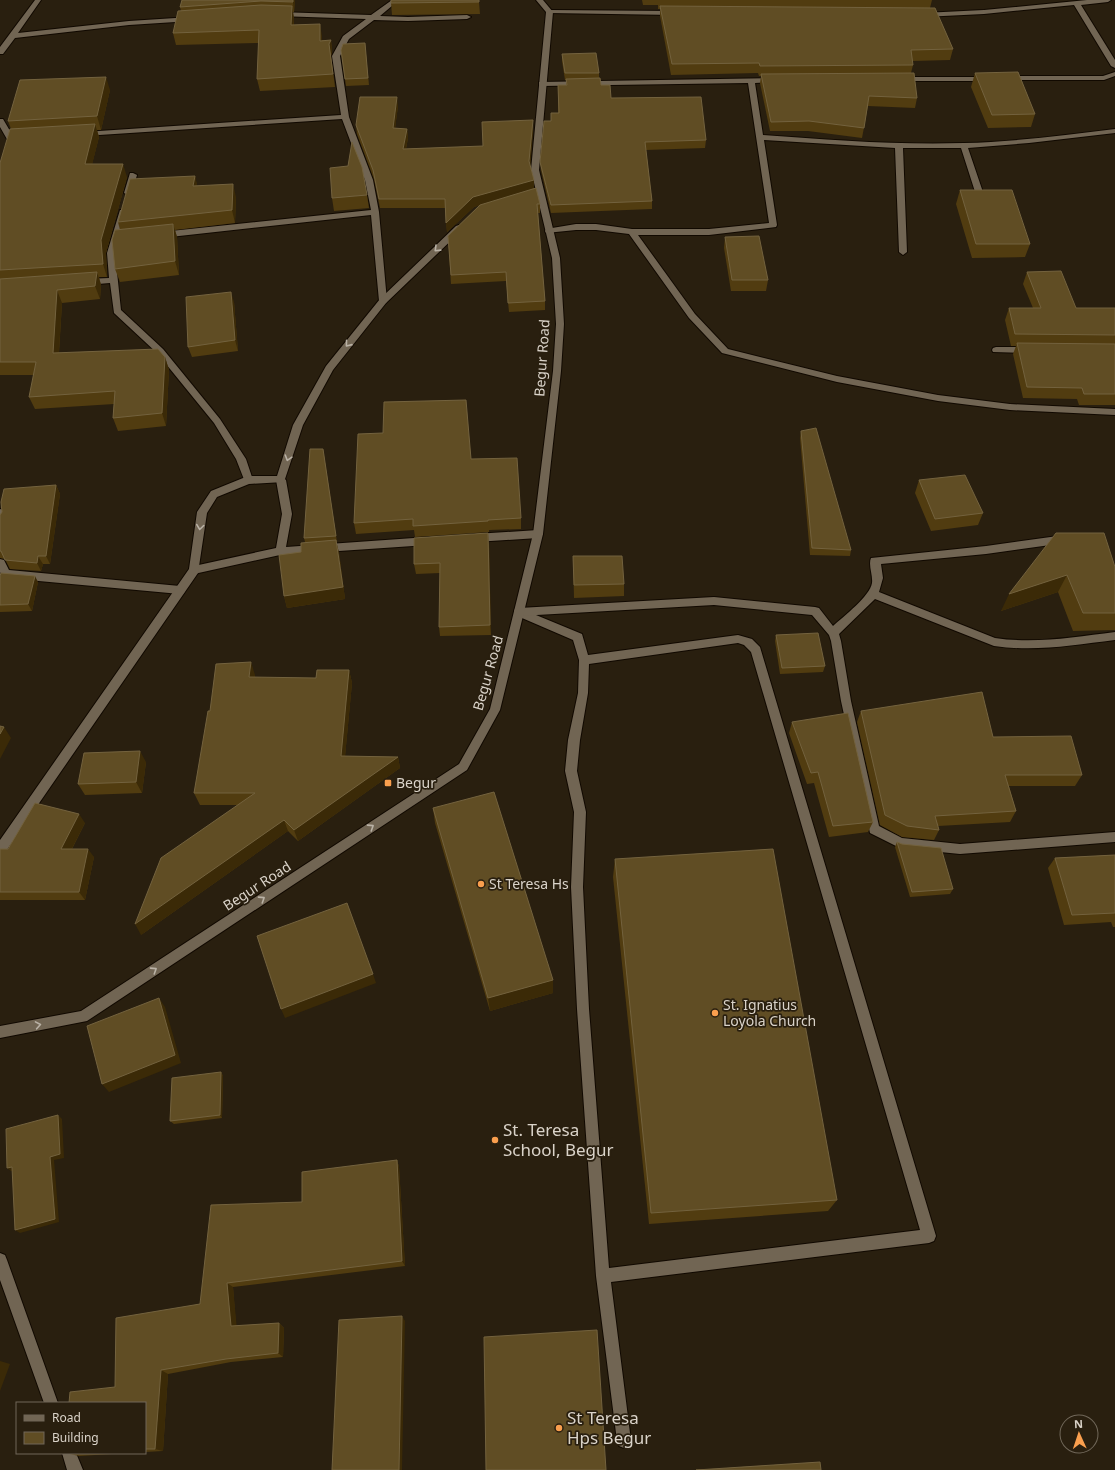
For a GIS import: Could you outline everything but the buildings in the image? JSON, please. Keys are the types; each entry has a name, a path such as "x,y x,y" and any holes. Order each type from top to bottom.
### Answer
{"street":[{"path":"0,52 38,0"},
{"path":"383,301 375,212 370,180 345,117 336,56 346,38 396,0"},
{"path":"539,0 550,12 685,13"},
{"path":"1009,0 1016,9"},
{"path":"916,15 953,15 1108,0"},
{"path":"1076,3 1115,66"},
{"name":"Begur Road","path":"0,1032 83,1017 463,767 495,710 538,534 558,371 560,324 556,258 538,192 535,170 550,12"},
{"path":"271,14 408,19 467,16"},
{"path":"13,36 128,23 200,18"},
{"path":"891,80 1104,78 1115,74"},
{"path":"549,231 596,227 632,232 709,232 773,225 751,80"},
{"path":"542,84 782,80"},
{"path":"74,135 345,117"},
{"path":"0,121 10,143 26,138"},
{"path":"759,137 899,146 964,146 1040,141 1115,131"},
{"path":"899,146 903,252"},
{"path":"964,146 982,198"},
{"path":"134,175 118,240 111,253 117,311 160,352 217,421 241,459 248,480"},
{"path":"152,236 375,212"},
{"path":"280,551 287,514 281,480 298,425 329,368 383,301 466,221"},
{"path":"632,232 692,316 725,351 837,379 938,398 1010,407 1115,412"},
{"path":"76,283 114,280"},
{"path":"996,350 1036,350"},
{"path":"0,850 194,570 202,512 214,494 248,480 281,480"},
{"path":"0,513 0,520"},
{"path":"468,539 538,534"},
{"path":"833,633 873,594 878,586 879,578 875,561 986,550 1073,538"},
{"path":"194,570 280,551 437,541"},
{"path":"0,563 3,574 180,590"},
{"path":"873,594 994,642 1007,645 1025,646 1115,636"},
{"path":"519,612 714,601 816,611 833,633 874,829 900,843 960,849 1115,836"},
{"path":"519,612 578,637 584,660 583,693 574,740 571,771 580,812 577,888 583,1009 604,1276 624,1441"},
{"path":"584,660 738,639 748,642 756,650 929,1236 604,1276"},
{"path":"0,1260 51,1402"},
{"path":"69,1454 75,1470"}],"place":[{"name":"Begur","path":"388,783"},
{"name":"St Teresa Hs","path":"481,884"},
{"name":"St. Ignatius Loyola Church","path":"715,1013"},
{"name":"St. Teresa School, Begur","path":"495,1140"},
{"name":"St Teresa Hps Begur","path":"559,1428"}]}
